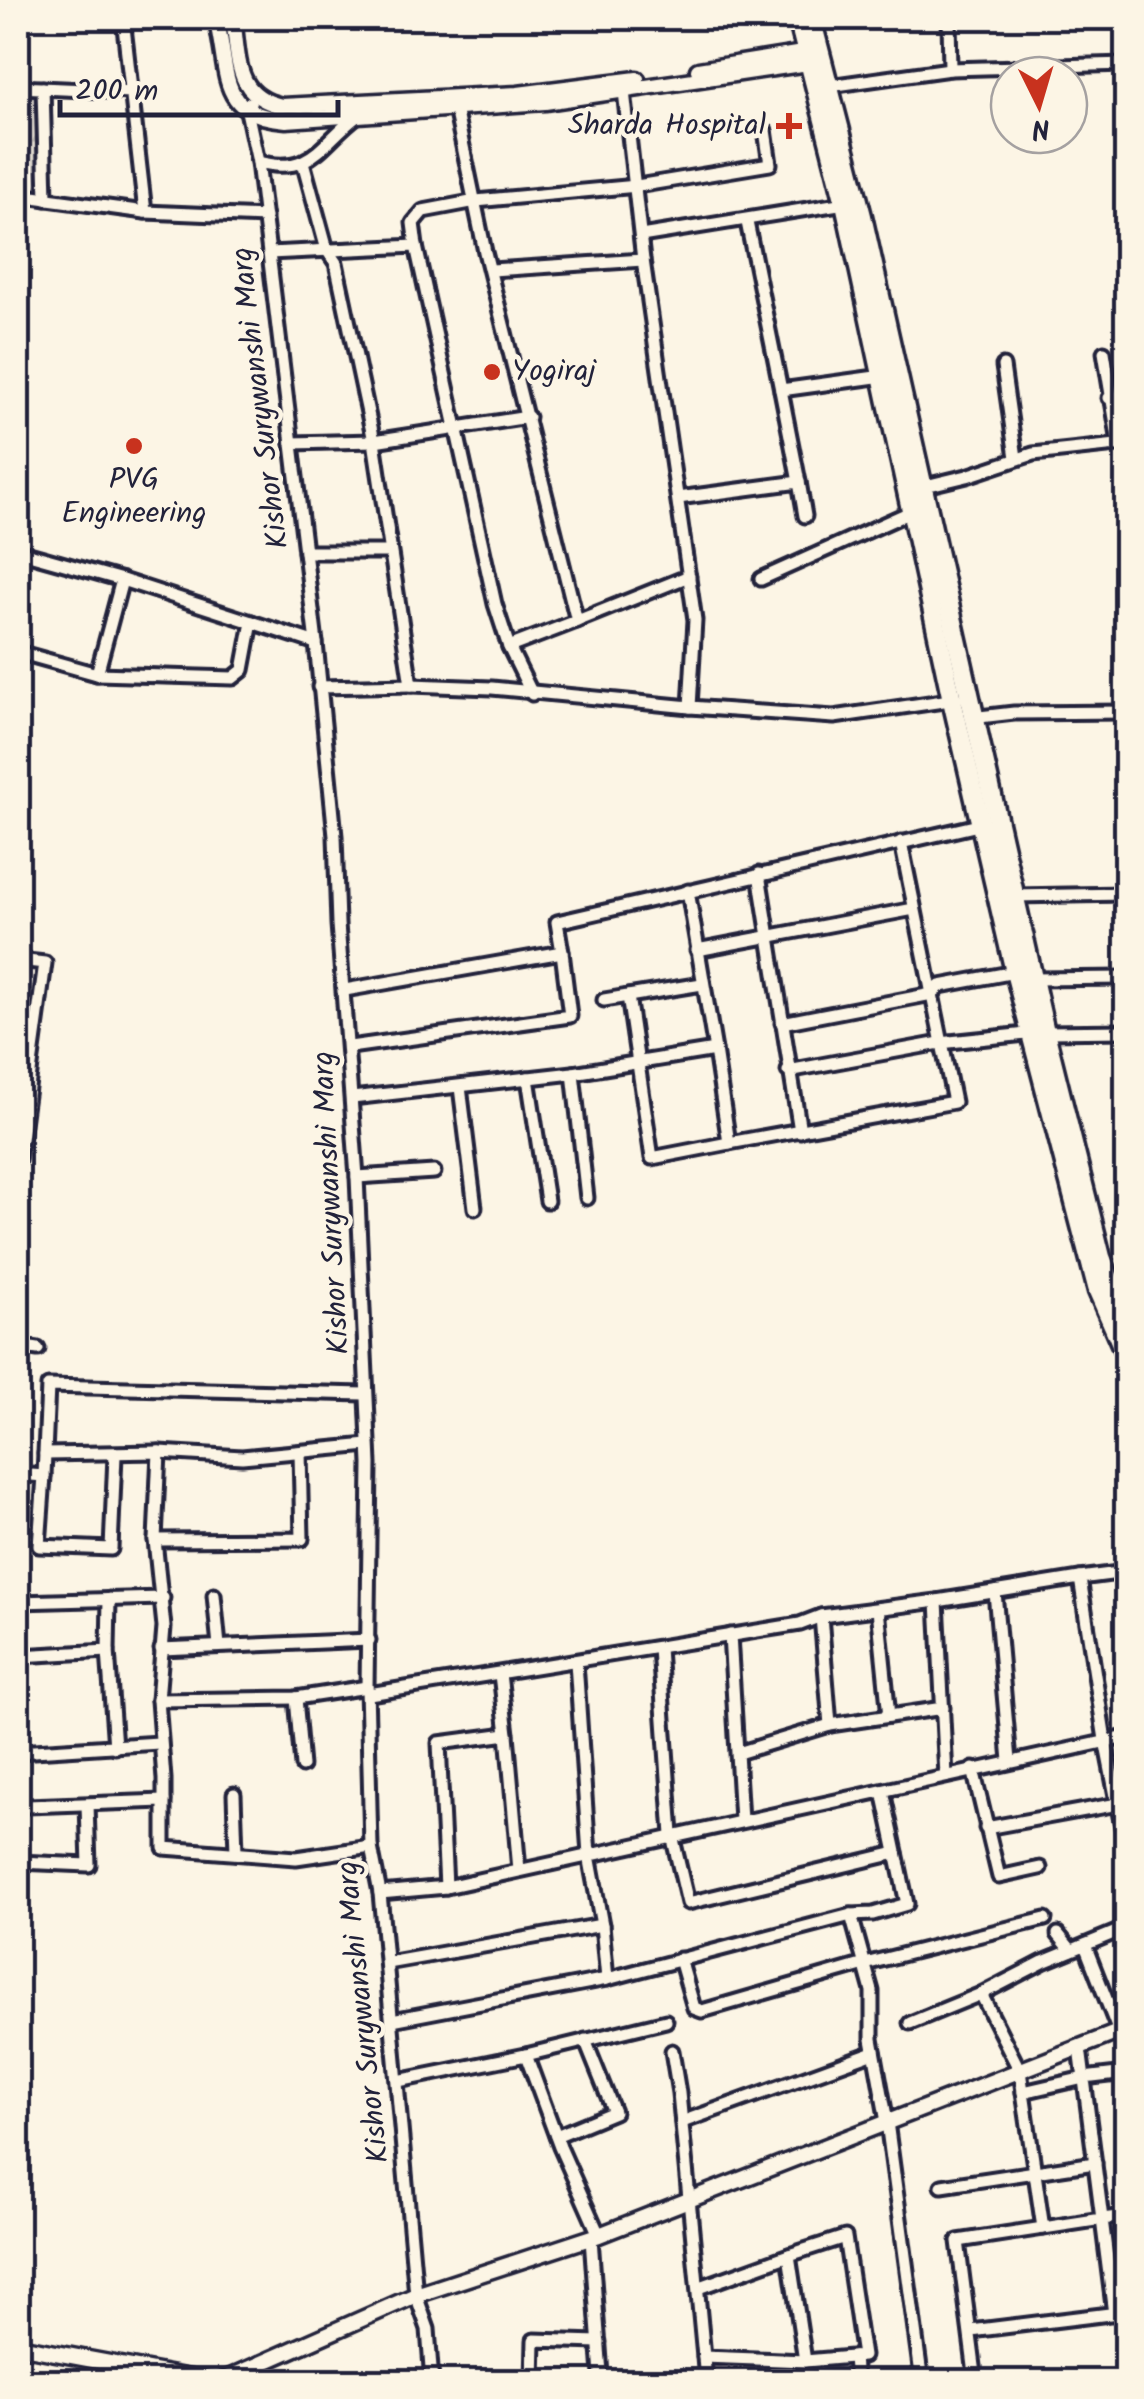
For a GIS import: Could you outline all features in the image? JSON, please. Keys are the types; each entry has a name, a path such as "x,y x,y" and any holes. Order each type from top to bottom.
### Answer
{"highway":[{"path":"798,18 813,57 839,156 862,216 914,488"},
{"path":"812,18 813,57"},
{"path":"839,156 845,203 883,376 919,508 989,823 1015,972 1038,1032 1101,1257 1126,1324"},
{"path":"989,823 1014,896 1034,979 1038,1032 1098,1291 1126,1355"}],"main road":[{"path":"216,18 230,88 247,112 260,118 286,120 544,102 813,57"},
{"path":"233,18 239,66 254,95 282,106 518,94 813,57"},
{"path":"18,2346 216,2382 416,2295 595,2237 1123,2030"}],"street":[{"path":"123,18 146,212"},
{"path":"949,18 950,69"},
{"path":"821,87 950,69 1126,64"},
{"path":"18,87 132,92"},
{"path":"44,88 46,199"},
{"path":"624,90 643,260 694,620 690,708"},
{"path":"247,112 254,95"},
{"path":"455,108 578,621"},
{"name":"Kishor Surywanshi Marg","path":"247,112 265,217 335,836 357,1177 371,1523 371,1847 380,1894 416,2295 428,2329 432,2382"},
{"path":"258,162 278,167 303,162 323,149 360,113"},
{"path":"532,694 495,604 413,223 423,211 476,201 636,186 770,164 765,130"},
{"path":"303,162 327,250 336,263 374,442 410,686"},
{"path":"18,195 146,212 265,217"},
{"path":"642,236 747,222 845,203"},
{"path":"747,222 805,516"},
{"path":"269,253 416,246"},
{"path":"492,270 643,260"},
{"path":"914,488 968,476 1016,458 1123,443 1109,398 1104,352"},
{"path":"1003,366 1016,458"},
{"path":"781,390 883,376"},
{"path":"1109,398 1126,397"},
{"path":"292,442 374,442 528,417"},
{"path":"678,498 799,482"},
{"path":"762,579 919,508"},
{"path":"18,551 316,643"},
{"path":"304,552 390,552"},
{"path":"510,647 689,576"},
{"path":"97,674 122,580"},
{"path":"18,654 97,674 233,678 244,670 252,622"},
{"path":"320,687 492,688 690,708 834,717 960,698"},
{"path":"965,719 1014,713 1126,712"},
{"path":"350,1047 570,1016 557,922 989,823"},
{"path":"628,996 652,1158 954,1102 901,842"},
{"path":"759,874 800,1131"},
{"path":"688,891 730,1143"},
{"path":"1014,896 1126,894"},
{"path":"697,950 914,909"},
{"path":"346,990 562,952"},
{"path":"18,960 45,964 18,1161"},
{"path":"782,1023 932,994 940,986 1015,972"},
{"path":"1034,979 1126,978"},
{"path":"604,1000 702,984"},
{"path":"788,1071 940,1043 1038,1032 1126,1031"},
{"path":"352,1098 573,1073 715,1050"},
{"path":"573,1073 587,1198"},
{"path":"528,1078 547,1200"},
{"path":"460,1087 474,1208"},
{"path":"357,1177 434,1172"},
{"path":"18,1346 38,1349"},
{"path":"115,1455 111,1549 40,1546 48,1386 366,1394"},
{"path":"45,1454 159,1452 242,1457 368,1445"},
{"path":"159,1452 155,1540 163,1598 158,1700 164,1848 296,1858 371,1847"},
{"path":"155,1540 302,1539 300,1452"},
{"path":"18,1474 44,1476"},
{"path":"158,1700 296,1698 500,1674 800,1624 821,1616 1126,1572"},
{"path":"1080,1578 1126,1847"},
{"path":"994,1592 1010,1761"},
{"path":"214,1595 219,1646"},
{"path":"18,1602 163,1598"},
{"path":"109,1599 114,1747"},
{"path":"937,1601 946,1776"},
{"path":"878,1609 888,1716"},
{"path":"821,1616 830,1725"},
{"path":"730,1635 742,1820"},
{"path":"161,1649 369,1640"},
{"path":"18,1648 18,1656 108,1650"},
{"path":"659,1648 672,1835 688,1903 896,1853"},
{"path":"576,1662 589,1855 607,1980"},
{"path":"500,1674 519,1870"},
{"path":"296,1698 302,1766"},
{"path":"738,1753 830,1725 943,1708"},
{"path":"446,1887 439,1743 506,1734"},
{"path":"380,1894 446,1887 1126,1737"},
{"path":"18,1752 159,1743"},
{"path":"973,1769 998,1878 1040,1868"},
{"path":"392,2020 607,1980 851,1915 873,1914 907,1904 883,1791"},
{"path":"234,1794 236,1853"},
{"path":"27,1806 164,1802"},
{"path":"986,1828 1118,1804"},
{"path":"18,1862 89,1865 87,1805"},
{"path":"851,1915 872,1991 874,2052 922,2382"},
{"path":"680,1959 694,2008 702,2010 1045,1920"},
{"path":"386,1963 602,1925"},
{"path":"910,2024 1126,1928"},
{"path":"1058,1934 1071,1950"},
{"path":"1086,1945 1123,2030"},
{"path":"981,1994 1020,2070 1044,2228"},
{"path":"398,2081 526,2055 666,2020"},
{"path":"556,2136 614,2112 585,2040"},
{"path":"971,2331 1120,2313 1102,2220 1080,2048"},
{"path":"672,2051 706,2382"},
{"path":"682,2122 874,2052"},
{"path":"526,2055 595,2237 601,2374"},
{"path":"1024,2092 1126,2073"},
{"path":"942,2186 1094,2163"},
{"path":"976,2382 958,2241 1126,2216"},
{"path":"698,2288 845,2237 863,2356 805,2361 704,2357"},
{"path":"789,2255 805,2361"},
{"path":"533,2382 534,2340 600,2342"},
{"path":"854,2357 856,2382"}],"green space":[{"path":"18,90 43,91 43,195 18,191"}],"place":[{"name":"Sharda Hospital","path":"789,126"},
{"name":"Yogiraj","path":"492,372"},
{"name":"PVG Engineering","path":"134,446"}]}
